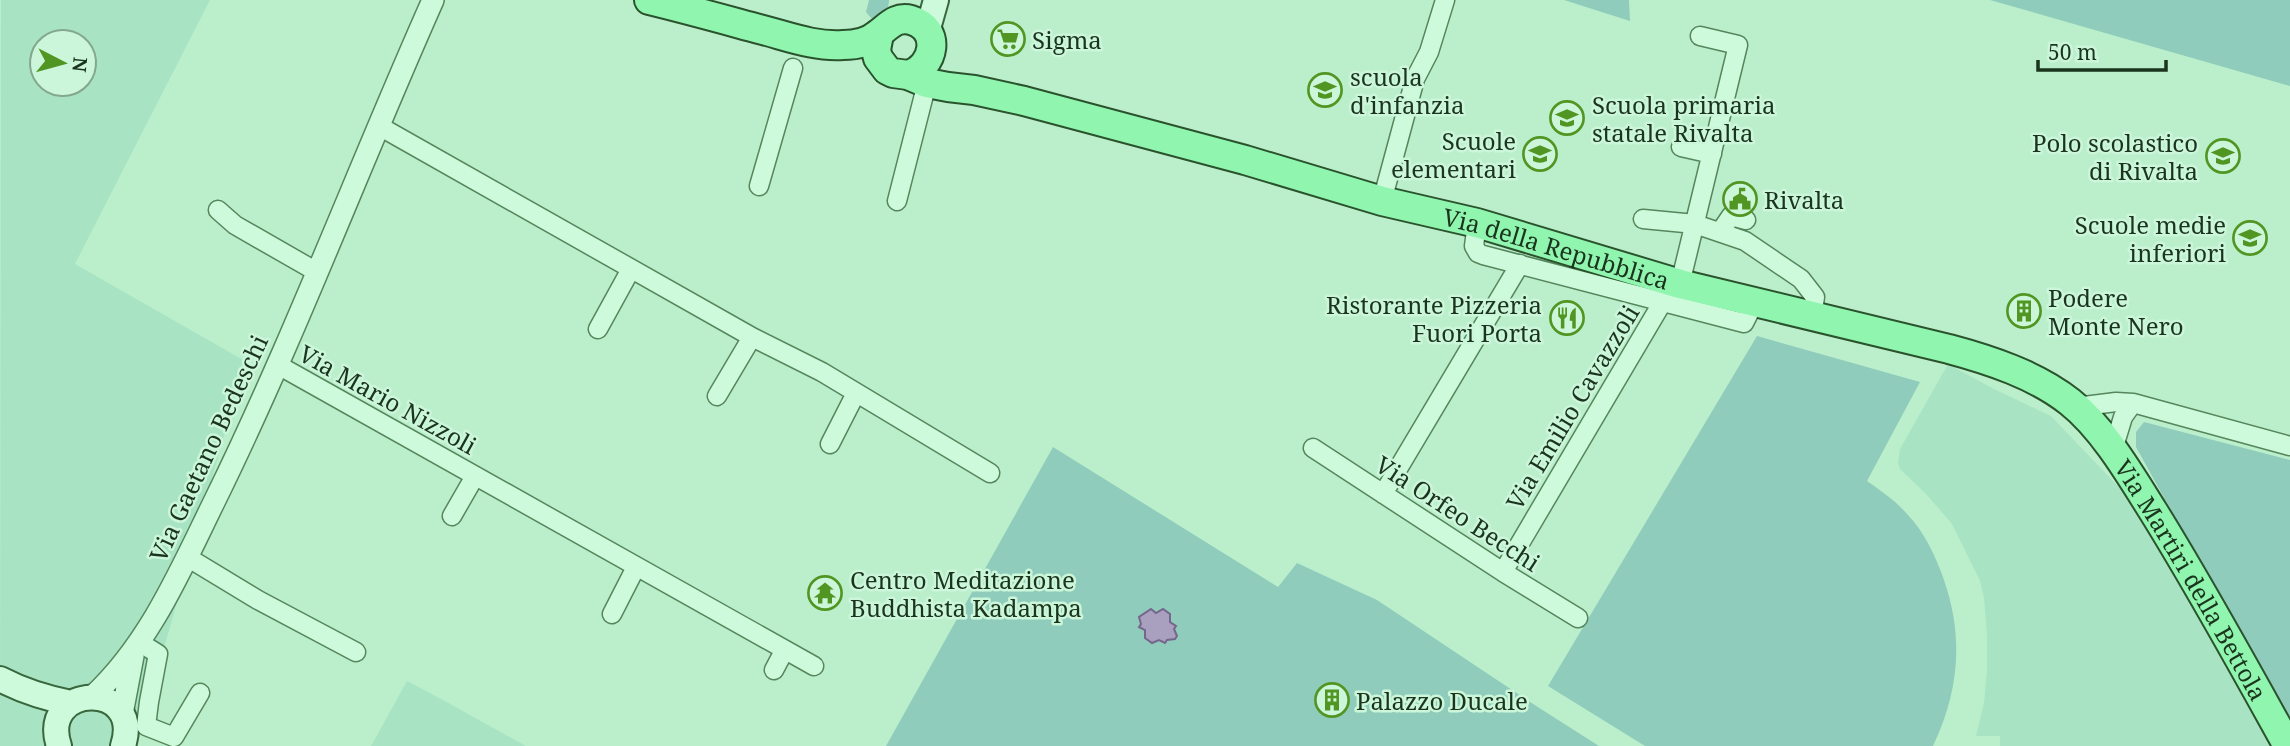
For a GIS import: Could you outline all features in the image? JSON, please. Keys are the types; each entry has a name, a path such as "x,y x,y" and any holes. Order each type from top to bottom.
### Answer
{"main road":[{"name":"Via della Repubblica","path":"649,0 824,46 855,45 901,18 911,20 948,72 974,90"},
{"path":"918,79 929,43 936,0"},
{"path":"882,64 876,50 901,18"},
{"name":"Via della Repubblica","path":"824,46 842,58 882,64 893,73 1024,101 1245,160 1382,201 1477,223 1671,293 1813,307 1988,361 2039,382 2076,407 2113,450"},
{"name":"Via Martiri della Bettola","path":"2113,450 2186,564 2288,746"},
{"path":"10,684 48,699 104,699 115,705 126,724 127,734 123,746"},
{"path":"10,684 57,739"},
{"path":"57,739 57,721 62,712 82,700"}],"street":[{"name":"Via Gaetano Bedeschi","path":"82,700 114,676 137,646 187,557 278,365 433,0"},
{"path":"1382,201 1415,79 1429,52 1446,0"},
{"name":"Via Emilio Cavazzoli","path":"1503,572 1671,293 1695,224 1738,45 1700,36"},
{"path":"759,186 793,68"},
{"path":"897,201 918,79"},
{"path":"379,126 752,337 822,372 990,473"},
{"path":"1681,147 1712,154"},
{"path":"218,210 235,225 317,272"},
{"path":"1720,232 1731,216 1746,220"},
{"path":"1643,219 1695,224 1745,241 1801,279 1813,307"},
{"path":"1477,223 1474,246 1478,253 1520,264 1671,293"},
{"path":"1383,494 1520,264"},
{"path":"598,329 631,269"},
{"path":"717,396 752,337"},
{"name":"Via Mario Nizzoli","path":"278,365 814,666"},
{"path":"830,444 856,393"},
{"path":"2076,407 2101,403 2133,403 2290,446"},
{"path":"2113,450 2123,417 2133,403"},
{"name":"Via Orfeo Becchi","path":"1312,448 1578,618"},
{"name":"Via Mario Nizzoli","path":"452,516 475,476"},
{"path":"187,557 258,600 356,652"},
{"path":"612,614 636,567"},
{"name":"Via Gaetano Bedeschi","path":"121,714 137,646"},
{"path":"137,646 158,654 146,726 174,737 200,693"},
{"path":"774,670 784,650"}],"green space":[{"path":"1,0 210,0 75,264 245,361 135,746 0,746"},
{"path":"1948,364 2051,416 2136,505 2276,746 2000,746 2000,736 1976,736 1984,703 1987,670 1987,635 1980,581 1952,524 1900,469 1898,463 1900,449"},
{"path":"407,681 443,700 526,746 371,746"}],"shaded area":[{"path":"869,0 889,0 887,10 872,19 866,12"},
{"path":"1564,0 1629,0 1630,21"},
{"path":"1990,0 2290,0 2290,86"},
{"path":"1757,336 1920,382 1867,481 1898,505 1920,530 1937,563 1950,602 1956,664 1949,705 1933,746 1645,746 1548,686"},
{"path":"2144,422 2290,460 2290,726 2136,447 2136,432"},
{"path":"1053,447 1278,587 1297,563 1377,600 1599,746 886,746"},
{"path":"1151,609 1156,613 1163,609 1170,614 1170,622 1176,626 1175,639 1165,643 1159,640 1152,643 1145,638 1145,630 1139,627 1139,617"}],"place":[{"name":"Sigma","path":"1008,39"},
{"name":"scuola d'infanzia","path":"1325,90"},
{"name":"Scuola primaria statale Rivalta","path":"1567,118"},
{"name":"Scuole elementari","path":"1540,154"},
{"name":"Polo scolastico di Rivalta","path":"2223,156"},
{"name":"Rivalta","path":"1740,199"},
{"name":"Scuole medie inferiori","path":"2250,238"},
{"name":"Podere Monte Nero","path":"2024,311"},
{"name":"Ristorante Pizzeria Fuori Porta","path":"1567,318"},
{"name":"Centro Meditazione Buddhista Kadampa","path":"825,593"},
{"name":"Palazzo Ducale","path":"1332,700"}]}
